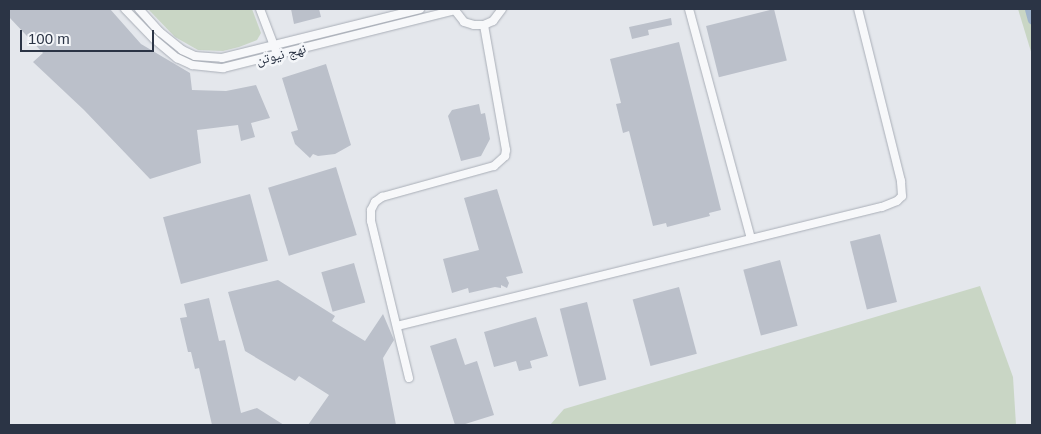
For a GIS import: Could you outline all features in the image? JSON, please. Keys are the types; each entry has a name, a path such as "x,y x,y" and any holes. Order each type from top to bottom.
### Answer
{"street":[{"name":"نهج نيوتن","path":"126,9 164,48 177,58 199,66 223,68 454,9"},
{"name":"نهج نيوتن","path":"139,9 170,41 182,50 200,57 222,58 420,9"},
{"path":"260,9 278,55"},
{"path":"454,9 464,22 484,25 493,21 502,9"},
{"path":"689,9 751,239"},
{"path":"397,326 882,208 897,202 902,196 901,181 858,9"},
{"path":"409,378 371,221 371,210 375,202 382,197 494,166 506,156 484,25"},
{"path":"199,66 200,57"}],"green space":[{"path":"148,9 252,9 261,33 257,40 239,47 223,51 198,50 175,37"},
{"path":"1018,9 1032,9 1032,55"},
{"path":"980,286 1013,377 1016,425 550,425 564,409"}],"building":[{"path":"9,9 110,9 141,44 190,73 192,90 226,91 256,85 270,118 251,123 255,137 241,141 238,125 197,130 201,163 150,179 84,110 33,62 43,53 9,17"},
{"path":"291,9 319,9 321,17 294,24"},
{"path":"774,9 787,60 719,77 706,26"},
{"path":"671,18 672,25 648,30 649,35 632,39 629,27"},
{"path":"679,42 721,210 709,213 710,216 667,227 666,223 653,226 629,131 623,133 616,104 621,103 610,59"},
{"path":"326,64 351,145 335,154 318,156 313,154 310,158 295,144 291,132 298,130 282,78"},
{"path":"479,104 481,114 485,113 490,139 481,156 461,161 448,116 452,110"},
{"path":"336,167 357,235 289,256 268,188"},
{"path":"497,189 523,273 506,277 509,283 507,288 501,285 501,288 495,287 469,293 468,288 452,293 443,259 479,250 464,198"},
{"path":"250,194 268,261 181,284 163,217"},
{"path":"880,234 897,302 867,309 850,241"},
{"path":"780,260 798,326 761,336 743,270"},
{"path":"354,263 365,302 333,312 321,272"},
{"path":"278,280 335,316 332,321 365,341 383,314 394,340 383,358 396,425 308,425 329,395 299,376 295,381 245,351 228,292"},
{"path":"679,287 697,354 650,366 633,299"},
{"path":"209,298 219,341 225,340 241,413 257,408 284,425 212,425 199,368 195,369 191,352 188,352 180,318 187,317 184,304"},
{"path":"587,302 606,380 579,386 560,309"},
{"path":"536,317 548,356 530,361 532,368 519,371 516,361 494,367 484,332"},
{"path":"456,338 465,365 477,361 494,415 462,425 455,425 430,346"}],"waterway":[{"path":"1029,9 1032,20"}]}
